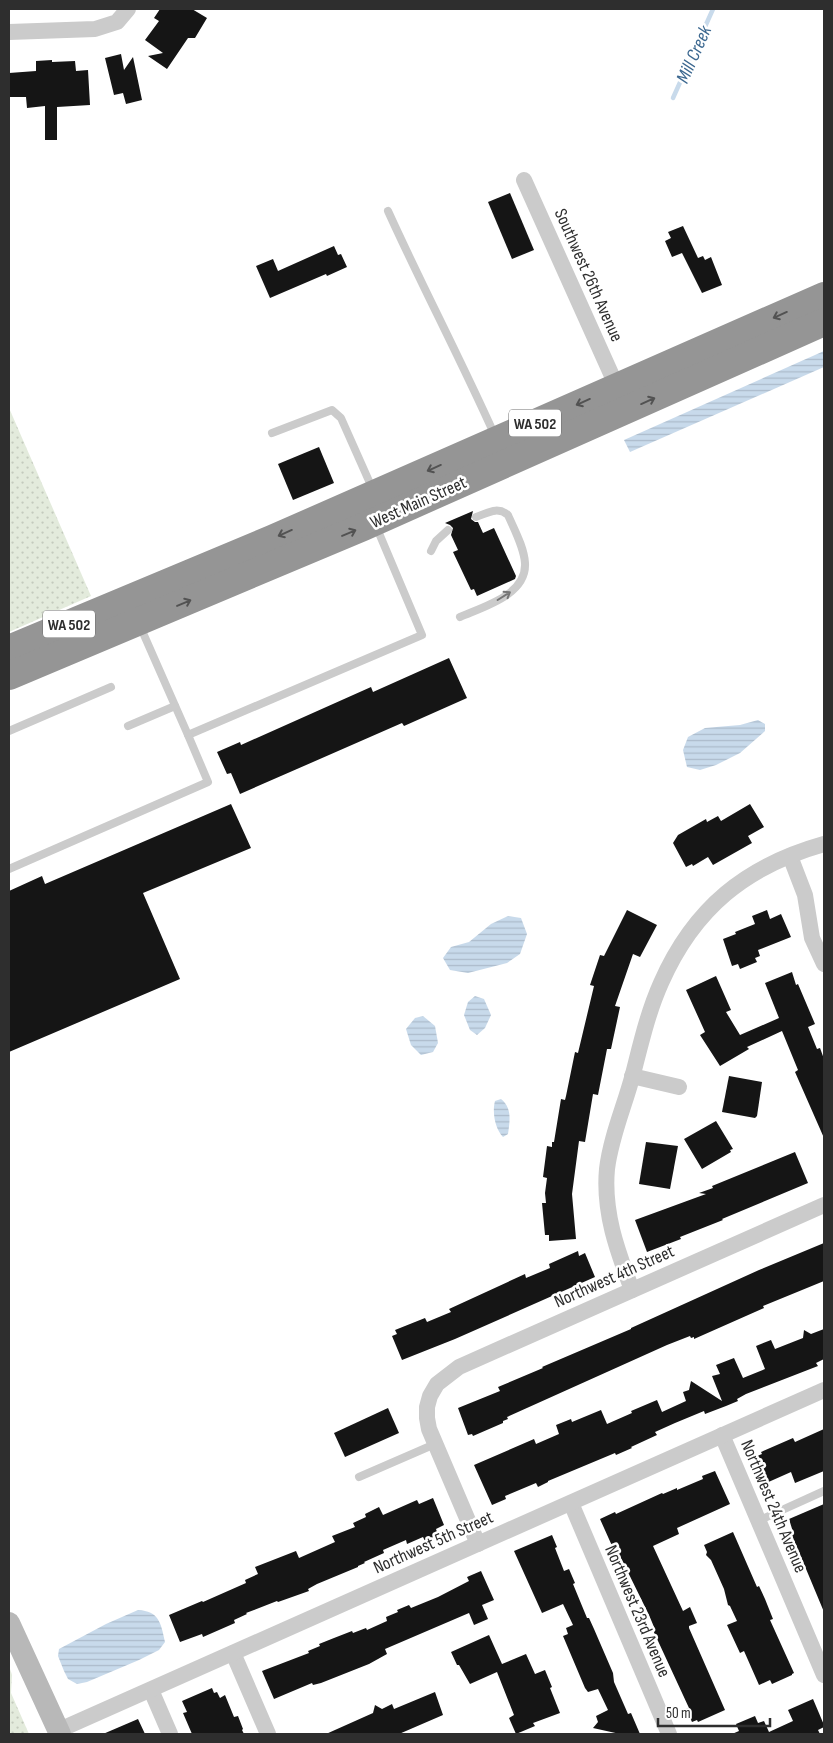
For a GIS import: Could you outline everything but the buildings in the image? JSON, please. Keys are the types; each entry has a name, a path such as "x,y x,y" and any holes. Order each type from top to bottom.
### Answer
{"highway":[{"name":"West Main Street","path":"9,650 134,611 374,522 617,387 824,296"},
{"name":"West Main Street","path":"9,676 134,611 374,494 502,451 824,322"}],"street":[{"path":"9,32 95,29 117,22 128,9"},
{"name":"Southwest 26th Avenue","path":"524,180 617,387"},
{"path":"632,1290 613,1240 606,1196 608,1168 616,1128 645,1026 657,992 680,945 710,906 740,881 763,868 824,844"},
{"path":"790,856 805,894 812,938 824,964"},
{"path":"632,1076 678,1088"},
{"name":"Northwest 4th Street","path":"435,1444 429,1430 426,1406 437,1384 459,1367 824,1205"},
{"name":"Northwest 5th Street","path":"58,1733 824,1390"},
{"name":"Northwest 24th Avenue","path":"722,1435 824,1675"},
{"path":"435,1444 478,1544"},
{"name":"Northwest 23rd Avenue","path":"571,1503 669,1734"},
{"path":"9,1623 58,1733"},
{"path":"233,1654 268,1734"},
{"path":"151,1690 170,1734"}],"lane":[{"path":"388,210 412,264 447,331 502,451"},
{"path":"272,434 332,410 342,418 374,494"},
{"path":"460,617 504,597 515,589 522,578 525,565 523,554 508,515 503,511 496,510 476,517"},
{"path":"188,735 422,635 374,522"},
{"path":"431,551 436,541 448,530"},
{"path":"9,869 208,782 134,611"},
{"path":"9,731 111,687"},
{"path":"128,726 176,706"},
{"path":"359,1477 435,1444"},
{"path":"758,1521 824,1491"}],"green space":[{"path":"9,408 91,596 9,632"},
{"path":"9,1666 12,1675 11,1693 29,1734 9,1734"}],"water":[{"path":"824,351 824,367 630,452 624,440"},
{"path":"758,720 765,724 765,731 740,753 716,765 700,770 687,767 683,750 688,737 705,728 740,725"},
{"path":"508,916 521,918 527,934 520,954 507,963 468,973 450,970 443,958 451,947 469,942 491,924"},
{"path":"475,996 484,999 491,1015 485,1028 477,1035 470,1030 464,1015 468,1002"},
{"path":"423,1016 435,1026 438,1043 433,1052 421,1055 411,1045 406,1029 415,1018"},
{"path":"501,1099 509,1110 508,1134 503,1137 498,1130 494,1115 495,1101"},
{"path":"138,1610 151,1613 158,1619 165,1642 159,1650 87,1682 77,1684 68,1679 58,1656 59,1649 106,1624"}],"waterway":[{"name":"Mill Creek","path":"673,98 713,9"}]}
